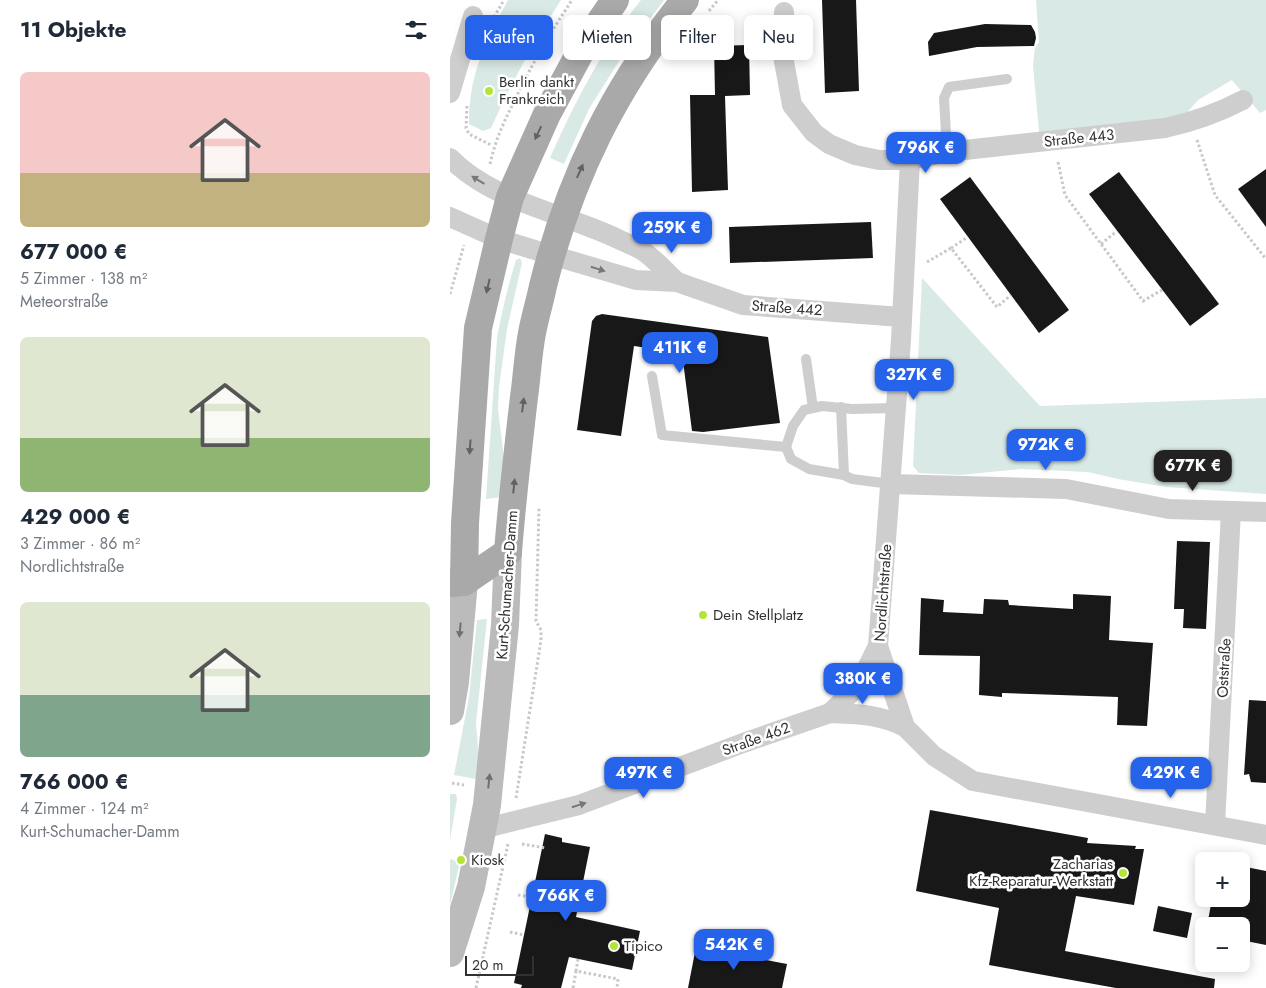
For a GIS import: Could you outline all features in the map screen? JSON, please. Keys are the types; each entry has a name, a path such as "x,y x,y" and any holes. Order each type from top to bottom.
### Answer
{"main road":[{"path":"450,711 455,682 457,543 478,328 510,197 531,146 583,47 615,0"},
{"name":"Kurt-Schumacher-Damm","path":"450,953 471,887 487,805 505,625 508,552 517,454 532,333 551,255 581,168 616,101 649,46 696,6"},
{"path":"457,543 508,552"},
{"path":"457,582 508,552"}],"street":[{"path":"450,48 477,8"},
{"path":"450,94 477,8"},
{"name":"Straße 443","path":"784,12 783,56 792,105 800,118 814,134 829,144 855,155 879,160 910,160 947,152 1164,128 1191,123 1216,114 1244,100"},
{"path":"450,158 477,181 510,197 563,216"},
{"name":"Nordlichtstraße","path":"910,160 891,484 878,646 905,727 934,756 973,781 1266,834"},
{"name":"Straße 442","path":"563,216 600,231 643,252 676,282"},
{"path":"450,217 499,239"},
{"name":"Straße 442","path":"499,239 636,280 676,282 743,305 901,317"},
{"path":"891,484 1066,489 1169,509 1266,512"},
{"name":"Oststraße","path":"1215,825 1231,511"},
{"name":"Straße 462","path":"830,713 858,686 878,646"},
{"name":"Straße 462","path":"482,829 579,805 743,743 830,713 870,714 905,727"}],"lane":[{"path":"947,152 944,98 949,87 1008,79"},
{"path":"806,359 813,408"},
{"path":"652,376 662,435 786,446"},
{"path":"891,484 852,479 844,475 810,468 791,459 786,446 793,426 804,410 822,406 852,409 896,408"},
{"path":"841,407 844,475"}],"path":[{"path":"494,146 532,63 572,0"},
{"path":"696,6 718,0"},
{"path":"1196,136 1215,194 1266,259"},
{"path":"1056,154 1065,195 1143,300 1162,290"},
{"path":"1101,244 1118,231"},
{"path":"921,266 968,237"},
{"path":"450,294 464,244"},
{"path":"951,248 997,307 1011,295"},
{"path":"516,794 541,640 541,630 536,621 539,523"},
{"path":"476,988 508,841"},
{"path":"522,844 546,848"},
{"path":"518,895 537,898"},
{"path":"510,932 524,935"},
{"path":"573,988 578,959"},
{"path":"576,971 618,979 617,988"}],"shaded area":[{"path":"508,0 561,0 551,15 500,15"},
{"path":"641,0 664,0 651,18 651,15 630,15"},
{"path":"1036,0 1266,0 1266,110 1260,113 1232,80 1198,100 1184,116 1162,120 1039,132 1033,65 1035,48 1039,42"},
{"path":"480,60 525,60 491,128 483,131 469,124 475,74"},
{"path":"600,60 620,60 589,109 564,164 550,158 590,76"},
{"path":"520,258 522,263 507,329 499,387 498,409 504,459 502,497 486,499 497,338 513,270 516,260"},
{"path":"922,278 1040,406 1266,398 1266,494 1166,487 1088,472 1021,469 960,475 919,473 913,466"},
{"path":"487,619 476,723 479,761 476,779 454,775 469,697 477,620"},
{"path":"450,794 456,794 457,799 450,840"},
{"path":"450,859 460,862 450,905"}],"building":[{"path":"822,0 856,0 859,91 825,93"},
{"path":"985,24 1031,25 1036,38 1034,46 977,47 929,56 928,42 934,33"},
{"path":"734,45 744,45 744,60 749,60 750,95 725,96 728,190 692,192 690,95 715,95 714,60 734,60"},
{"path":"1266,169 1266,227 1238,189"},
{"path":"1119,172 1219,304 1190,326 1089,194"},
{"path":"970,177 1069,310 1039,333 940,199"},
{"path":"871,222 873,258 730,263 729,227"},
{"path":"602,314 768,337 780,423 703,432 692,431 682,353 634,346 621,436 577,430 592,321 596,316"},
{"path":"1177,541 1210,542 1206,629 1183,628 1184,609 1174,609"},
{"path":"1073,594 1111,596 1109,640 1153,643 1147,726 1117,725 1118,697 1002,693 1002,697 979,695 980,656 919,655 921,598 944,600 943,612 983,614 984,599 1008,600 1009,605 1073,609"},
{"path":"1249,700 1266,701 1266,783 1251,782 1249,774 1244,775"},
{"path":"930,810 1088,838 1087,843 1136,846 1135,849 1144,849 1134,905 1076,896 1065,951 1215,979 1214,988 1116,988 989,965 999,908 916,891"},
{"path":"545,834 562,838 562,842 590,847 576,917 640,931 632,970 569,957 561,988 521,988 522,985 514,983"},
{"path":"1250,868 1266,871 1266,945 1250,942 1250,917 1209,917 1211,907 1250,907"},
{"path":"1158,906 1192,913 1187,938 1153,931"},
{"path":"696,947 787,964 782,988 688,988"}],"place":[{"name":"Berlin dankt Frankreich","path":"489,91"},
{"name":"Dein Stellplatz","path":"703,615"},
{"name":"Kiosk","path":"461,860"},
{"name":"Zacharias Kfz-Reparatur-Werkstatt","path":"1123,873"},
{"name":"Tipico","path":"614,946"}]}
